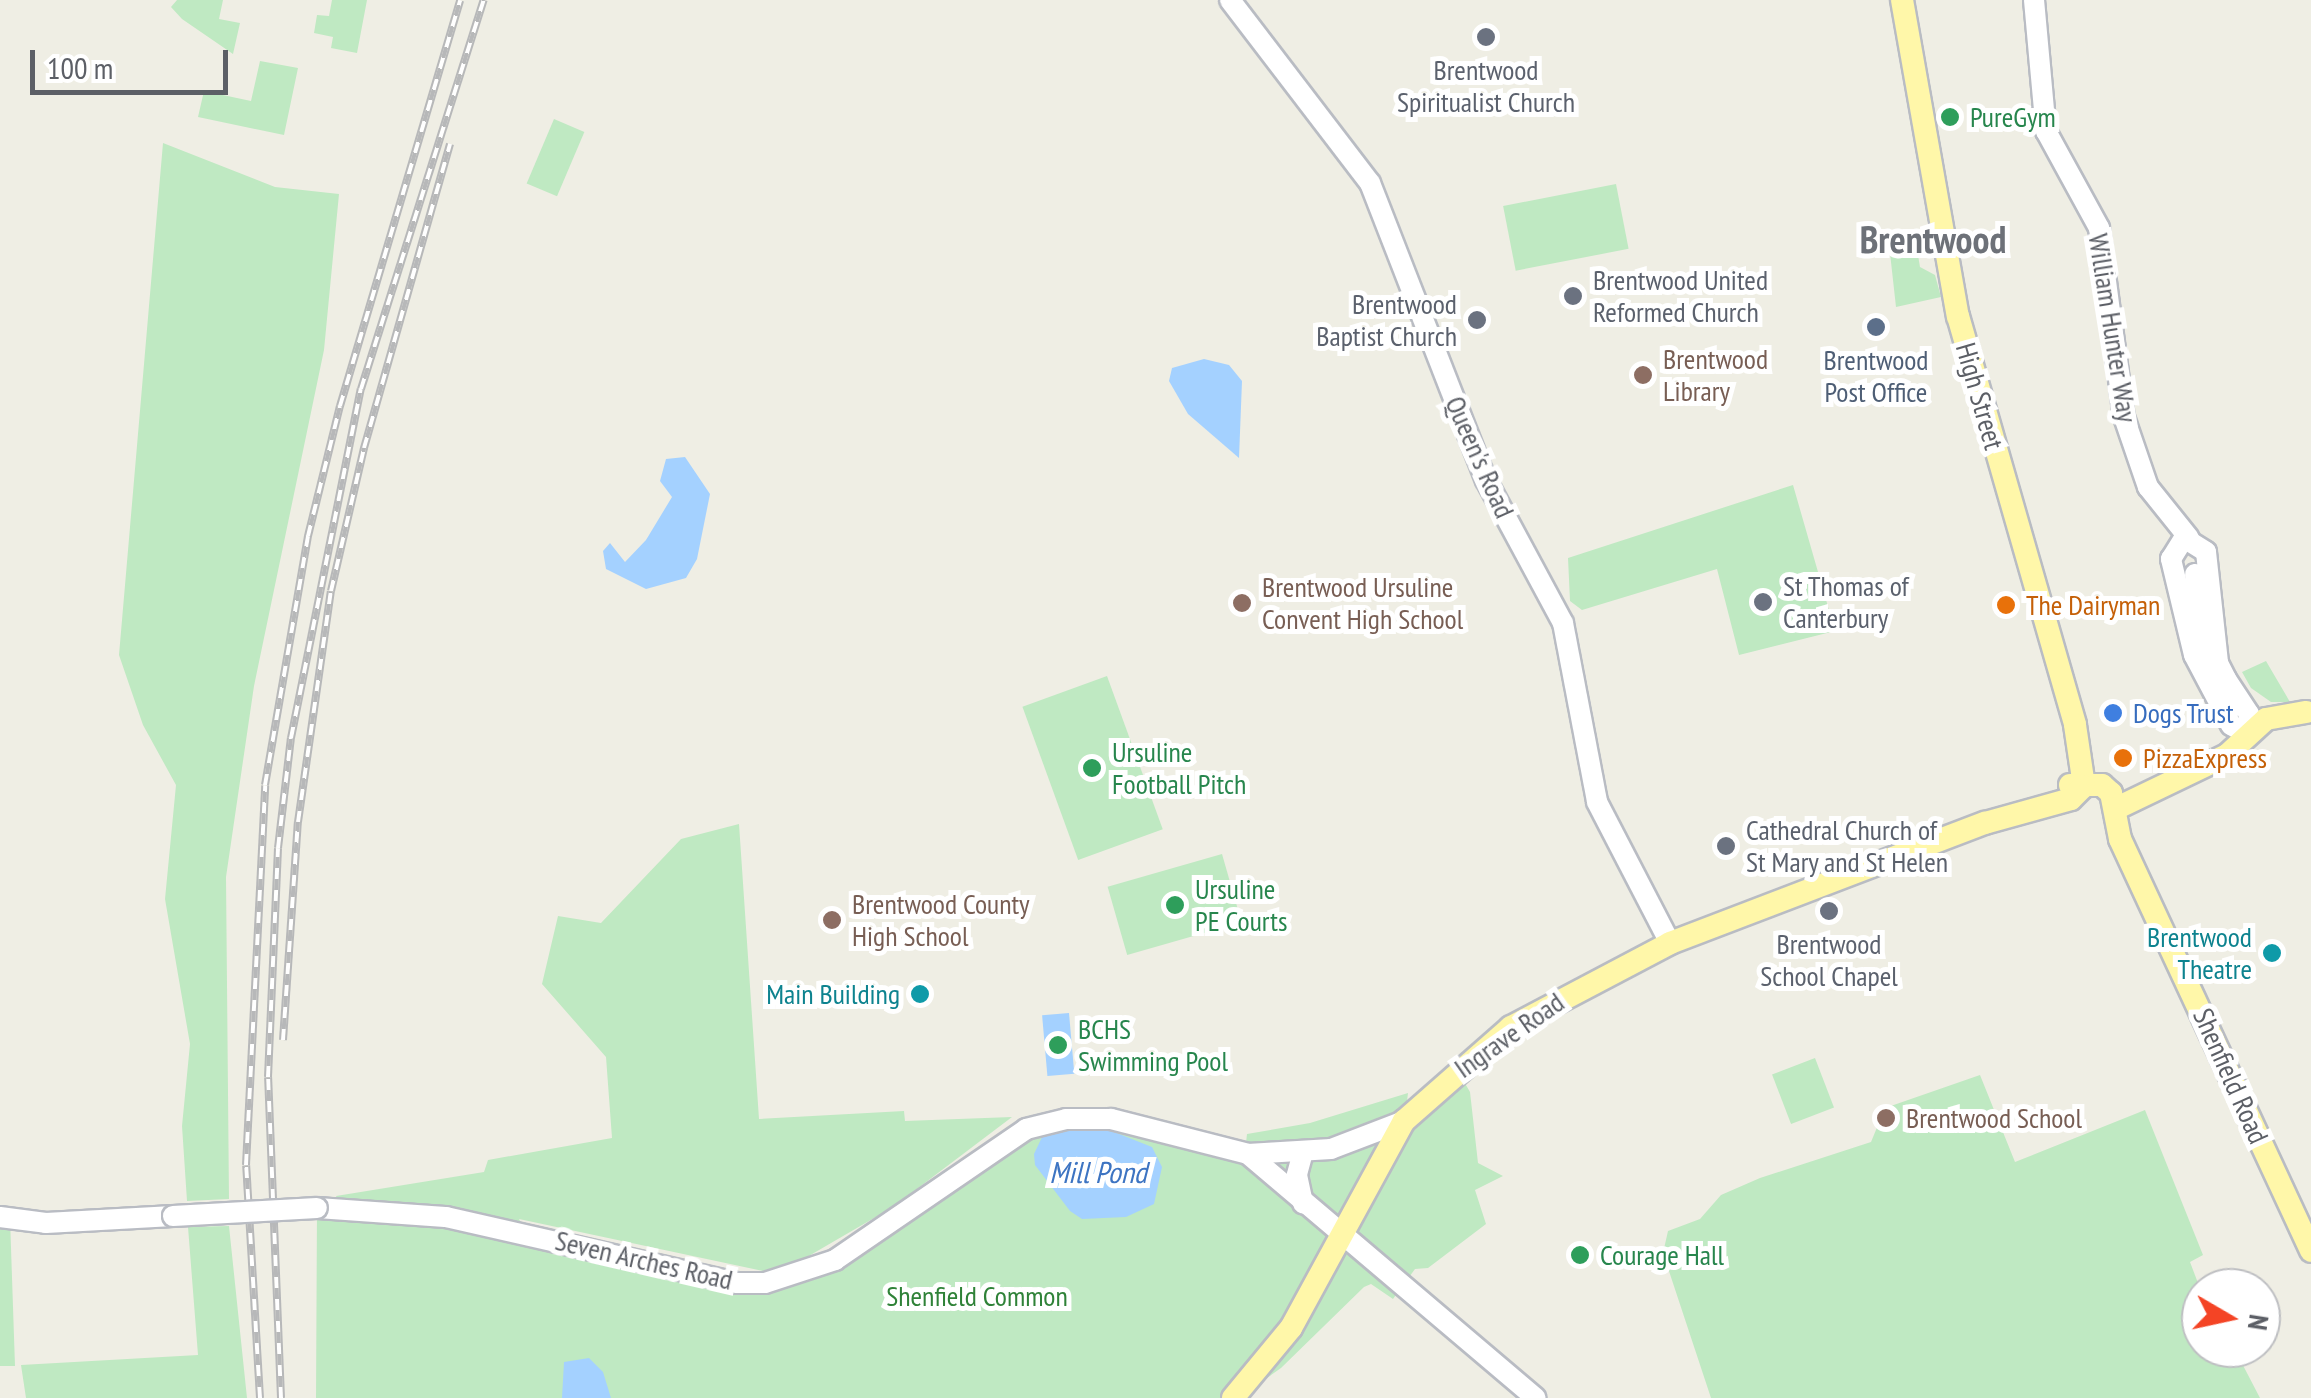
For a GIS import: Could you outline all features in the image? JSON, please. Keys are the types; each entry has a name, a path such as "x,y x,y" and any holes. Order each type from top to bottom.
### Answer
{"main road":[{"name":"High Street","path":"1902,0 1953,295 2077,734 2084,786"},
{"path":"2084,786 2124,812 2130,792 2170,782 2228,755 2246,734 2269,738 2309,710"},
{"name":"Ingrave Road","path":"1233,1398 1291,1328 1404,1121 1470,1058 1533,1012 1670,943 1985,824 2071,799 2084,786"},
{"name":"Shenfield Road","path":"2124,812 2114,826 2152,900 2311,1251"}],"street":[{"name":"Queen's Road","path":"1230,0 1370,183 1477,459 1564,623 1597,802 1670,943"},
{"name":"William Hunter Way","path":"2034,0 2046,131 2099,228 2117,388 2172,562 2200,671 2231,726 2246,734"},
{"name":"William Hunter Way","path":"2148,487 2189,538 2204,546 2200,568"},
{"path":"2189,538 2175,544 2172,562 2200,568 2197,608 2218,662 2249,714 2246,734"},
{"name":"Seven Arches Road","path":"0,1217 59,1223 317,1208 436,1215 737,1283 765,1283 835,1260 924,1194 1040,1124 1111,1119 1248,1154 1330,1149 1404,1121"},
{"path":"1303,1152 1297,1175 1303,1203"},
{"name":"Seven Arches Road","path":"1248,1154 1536,1398"}],"green space":[{"path":"177,0 223,0 219,19 240,23 233,54 182,19 171,7"},
{"path":"332,0 367,0 357,53 331,48 333,37 314,33 317,15 329,16"},
{"path":"260,61 298,68 284,135 198,117 204,91 251,101"},
{"path":"554,119 584,132 557,196 527,183"},
{"path":"163,143 275,187 339,194 324,350 254,686 226,877 229,1199 187,1201 182,1126 190,1044 165,899 176,785 143,725 119,655"},
{"path":"1616,184 1629,249 1516,271 1503,206"},
{"path":"1930,246 1917,249 1920,267 1935,275 1941,297 1896,307 1890,253"},
{"path":"1793,485 1835,631 1739,655 1717,569 1582,610 1570,601 1568,558"},
{"path":"2266,661 2290,702 2271,702 2251,688 2242,672"},
{"name":"Ursuline Football Pitch","path":"1107,676 1163,829 1078,860 1022,707"},
{"name":"Shenfield Common","path":"739,824 759,1119 904,1111 905,1121 1012,1117 893,1207 807,1257 763,1271 519,1219 527,1234 505,1242 741,1291 775,1289 837,1271 1010,1154 1003,1144 1066,1119 1260,1153 1246,1143 1247,1134 1310,1123 1408,1093 1405,1118 1463,1080 1470,1092 1478,1163 1503,1176 1475,1190 1486,1224 1428,1268 1415,1269 1393,1299 1371,1284 1364,1287 1281,1368 1239,1398 316,1398 317,1208 341,1207 336,1196 484,1172 488,1160 612,1138 606,1057 542,984 558,916 601,923 681,839"},
{"name":"Ursuline PE Courts","path":"1222,854 1242,922 1127,955 1108,887"},
{"path":"1815,1058 1834,1107 1791,1124 1772,1074"},
{"path":"1980,1075 2015,1162 2145,1110 2203,1255 2190,1262 2192,1268 2181,1268 2181,1368 2244,1368 2260,1398 1711,1398 1663,1253 1668,1231 1700,1219 1721,1195 1760,1178 1871,1142 1885,1108"},
{"path":"0,1217 10,1218 15,1366 0,1366"},
{"path":"229,1226 247,1398 26,1398 21,1365 198,1355 188,1227"}],"water":[{"path":"1204,359 1229,365 1242,381 1239,458 1188,414 1169,381 1172,368"},
{"path":"685,457 710,494 697,559 686,578 646,589 606,569 603,551 610,543 625,562 646,540 672,497 660,481 666,459"},
{"name":"BCHS Swimming Pool","path":"1069,1013 1074,1074 1047,1076 1042,1015"},
{"name":"Mill Pond","path":"1065,1128 1104,1128 1152,1147 1162,1167 1154,1204 1126,1217 1082,1219 1070,1211 1035,1165 1034,1154 1044,1133"},
{"path":"589,1358 603,1372 611,1398 562,1398 564,1362"}],"railway":[{"path":"260,1398 246,1165 265,785 308,536 340,406 460,0"},
{"path":"281,1398 268,1077 278,848 291,738 361,389 484,0"},
{"path":"283,1040 298,822 331,591 364,448 450,144"}],"place":[{"name":"Brentwood Spiritualist Church","path":"1486,37"},
{"name":"PureGym","path":"1950,117"},
{"name":"Brentwood United Reformed Church","path":"1573,296"},
{"name":"Brentwood Baptist Church","path":"1477,320"},
{"name":"Brentwood Post Office","path":"1876,327"},
{"name":"Brentwood Library","path":"1643,375"},
{"name":"St Thomas of Canterbury","path":"1763,602"},
{"name":"Brentwood Ursuline Convent High School","path":"1242,603"},
{"name":"The Dairyman","path":"2006,605"},
{"name":"Dogs Trust","path":"2113,713"},
{"name":"PizzaExpress","path":"2123,758"},
{"name":"Ursuline Football Pitch","path":"1092,768"},
{"name":"Cathedral Church of St Mary and St Helen","path":"1726,846"},
{"name":"Ursuline PE Courts","path":"1175,905"},
{"name":"Brentwood School Chapel","path":"1829,911"},
{"name":"Brentwood County High School","path":"832,920"},
{"name":"Brentwood Theatre","path":"2272,953"},
{"name":"Main Building","path":"920,994"},
{"name":"BCHS Swimming Pool","path":"1058,1045"},
{"name":"Brentwood School","path":"1886,1118"},
{"name":"Courage Hall","path":"1580,1255"}],"district":[{"name":"Brentwood","path":"1933,239"}]}
